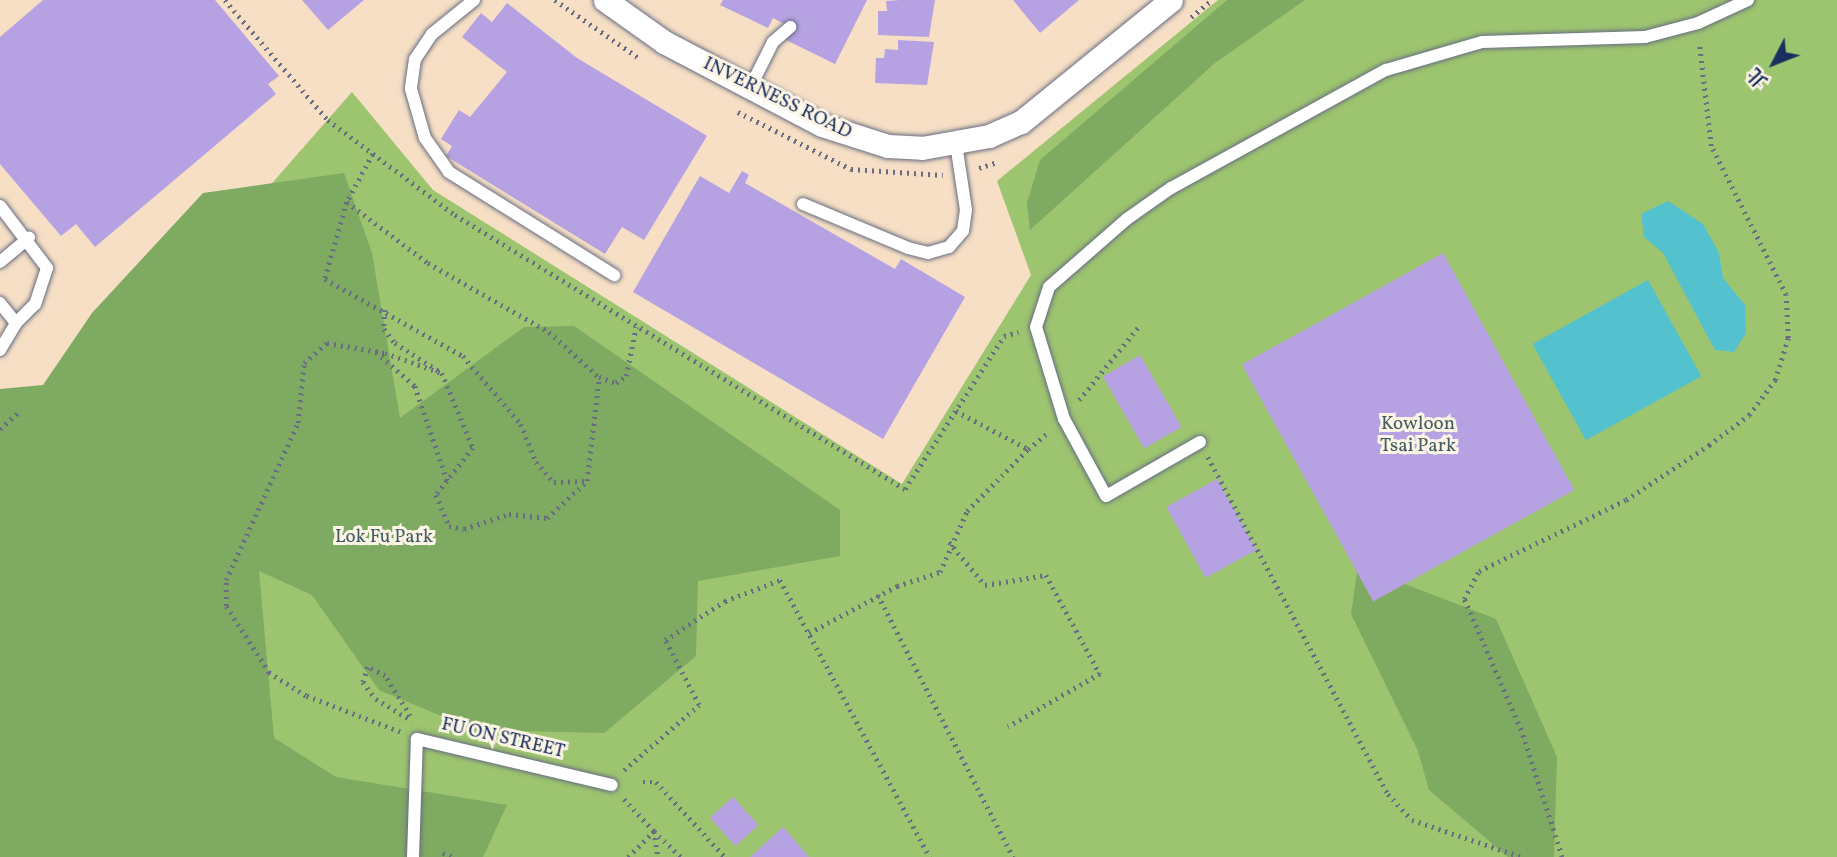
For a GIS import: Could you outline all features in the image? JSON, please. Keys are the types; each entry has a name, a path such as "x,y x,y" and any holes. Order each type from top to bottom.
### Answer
{"street":[{"name":"INVERNESS ROAD","path":"605,0 664,42 750,88 854,138 888,146 956,144 1021,122 1171,0"}],"lane":[{"path":"474,0 432,34 415,59 411,89 425,138 449,172 614,275"},
{"path":"1200,442 1106,496 1064,419 1036,327 1049,287 1127,219 1171,188 1386,70 1482,42 1620,40 1698,23 1748,0"},
{"path":"750,88 773,42 790,27"},
{"path":"803,204 929,253 949,247 962,231 961,173 956,144"},
{"path":"0,206 29,238 46,266 47,282 16,323 0,351"},
{"path":"0,261 29,238"},
{"path":"0,303 16,323"},
{"name":"FU ON STREET","path":"413,857 417,739 612,785"}],"path":[{"path":"225,0 301,94 373,154 455,215 905,489 1004,336 1036,327"},
{"path":"555,0 643,60"},
{"path":"1180,26 1212,0"},
{"path":"1562,857 1521,730 1466,615 1469,584 1479,571 1626,500 1749,415 1775,380 1788,338 1779,274 1711,146 1700,93 1698,23"},
{"path":"724,105 851,169 961,173 1005,158"},
{"path":"373,154 347,202 325,279 386,310 463,356 521,424 536,462 554,482 587,481"},
{"path":"347,202 428,264 549,332 599,377 616,383 626,376 636,327"},
{"path":"386,310 384,329 395,343 442,373 473,448 435,505 449,526 464,529 509,514 547,518 587,481 599,377"},
{"path":"417,739 306,696 269,673 226,606 226,580 298,423 304,363 327,343 376,352 442,373"},
{"path":"376,352 415,386 448,484"},
{"path":"0,429 20,411"},
{"path":"1200,442 1388,794 1412,821 1522,857"},
{"path":"809,633 878,595 940,572 949,542 979,494 1028,449"},
{"path":"949,542 985,585 1046,575 1100,674 1008,727"},
{"path":"681,857 612,785 636,755 699,705 665,640 725,601 780,580 930,857"},
{"path":"878,595 1013,857"},
{"path":"410,716 376,699 363,682 368,667 385,676 410,716 417,739"},
{"path":"643,782 656,782 725,857"},
{"path":"628,857 654,831"},
{"path":"654,831 658,857"},
{"path":"443,853 453,857"}],"green space":[{"name":"Kowloon Tsai Park","path":"1218,0 1837,0 1837,857 0,857 0,469 83,399 352,92 433,190 902,484 1031,275 997,181"},
{"path":"1227,0 1305,0 1215,63 1030,230 1027,203 1040,160"},
{"name":"Lok Fu Park","path":"344,173 372,253 400,418 524,327 574,326 840,510 840,556 698,581 696,656 604,733 475,730 379,690 312,595 259,571 274,738 336,777 507,805 483,857 0,857 0,389 43,385 92,313 203,193"},
{"path":"1358,566 1496,619 1557,757 1554,857 1508,857 1429,790 1418,751 1351,614"}],"water":[{"path":"1668,201 1703,224 1719,253 1723,278 1745,305 1746,333 1734,352 1715,350 1663,253 1644,237 1641,214"},
{"path":"1648,280 1701,376 1586,440 1533,344"}],"building":[{"path":"43,0 215,0 279,76 268,84 276,94 95,247 76,224 61,236 0,164 0,37"},
{"path":"302,0 364,0 328,30"},
{"path":"723,0 867,0 835,64 784,39 790,27 773,18 768,28 720,5"},
{"path":"935,0 929,37 878,35 878,11 887,11 886,1"},
{"path":"1013,0 1079,0 1040,33"},
{"path":"507,3 577,58 707,136 644,240 622,227 605,254 446,156 452,146 441,139 459,110 470,117 507,72 462,37 481,13 492,22"},
{"path":"898,40 934,42 927,85 875,83 876,58 884,58 885,49 898,50"},
{"path":"742,171 749,175 745,183 895,269 901,259 965,297 883,439 633,292 700,176 729,193"},
{"path":"1443,253 1574,490 1373,602 1242,365"},
{"path":"1140,355 1182,427 1144,448 1103,377"},
{"path":"1217,479 1256,550 1206,578 1166,507"},
{"path":"733,797 758,825 735,846 710,818"},
{"path":"783,827 809,857 750,857"}]}
